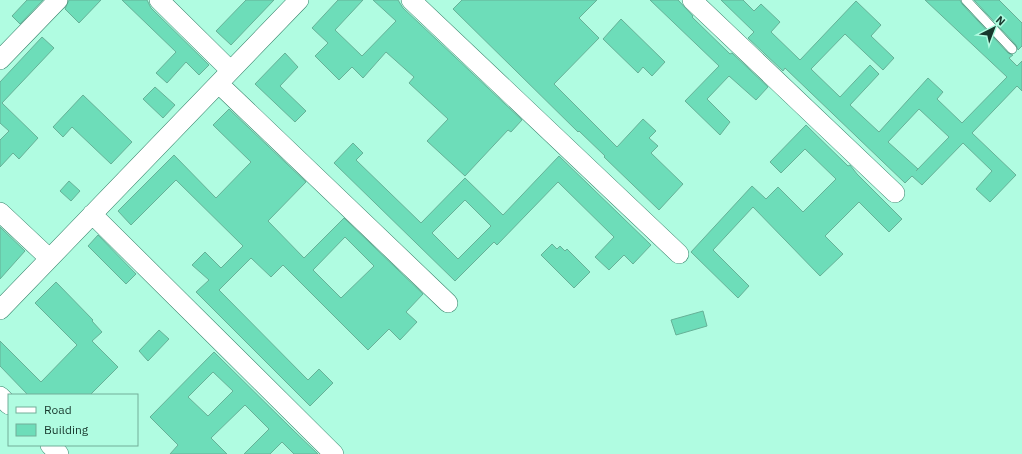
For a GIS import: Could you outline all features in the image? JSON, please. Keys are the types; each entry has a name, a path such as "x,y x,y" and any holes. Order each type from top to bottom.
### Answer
{"street":[{"path":"0,60 58,0"},
{"path":"159,0 224,77 448,304"},
{"path":"0,310 299,0"},
{"path":"411,0 679,254"},
{"path":"692,0 894,193"},
{"path":"0,212 49,258"},
{"path":"92,214 334,454"},
{"path":"0,396 8,404"},
{"path":"51,446 59,454"}],"lane":[{"path":"966,0 1012,49"}],"building":[{"path":"27,0 43,0 20,24 12,16"},
{"path":"69,0 101,0 79,23 65,9"},
{"path":"122,0 147,0 151,8 209,65 199,75 186,62 167,83 156,73 176,52"},
{"path":"246,0 274,0 231,45 216,31"},
{"path":"338,0 363,0 335,30 362,56 396,21 373,0 398,0 403,8 522,120 511,132 508,130 465,176 427,141 448,119 409,83 414,77 386,52 363,78 352,67 339,80 315,56 328,43 312,28"},
{"path":"462,0 597,0 579,18 599,38 554,84 617,147 643,119 656,131 649,138 658,146 651,153 683,184 659,210 453,9"},
{"path":"650,0 678,0 693,16 692,17 730,54 732,53 768,87 756,100 729,76 707,99 730,122 720,135 685,101 719,66"},
{"path":"721,0 743,0 754,11 761,4 780,22 771,32 800,60 856,1 881,25 871,36 894,58 883,70 845,34 811,69 840,97 870,65 879,74 850,105 879,132 928,78 943,92 937,99 962,123 1007,77 925,0 960,0 962,4 1008,53 1013,55 1009,58 1017,66 1022,61 1022,91 1017,86 972,133 1016,175 990,202 976,189 992,171 963,143 922,185 912,176 905,183 785,68 783,71 748,38 754,32","holes":["919,109 949,137 918,169 888,142"]},
{"path":"974,0 999,0 1022,23 1022,46 1018,50 1016,45"},
{"path":"621,19 665,62 652,76 643,67 638,73 603,39"},
{"path":"42,37 54,48 2,103 38,138 19,159 13,153 0,167 0,140 9,131 0,123 0,82"},
{"path":"285,53 298,67 280,86 306,111 295,122 255,84"},
{"path":"155,87 175,105 163,118 143,99"},
{"path":"83,95 132,142 111,164 72,127 63,137 53,127"},
{"path":"229,109 306,182 268,221 304,258 344,218 423,294 406,312 417,322 400,340 389,329 368,350 283,265 271,277 251,258 219,290 308,380 319,369 333,383 310,406 196,292 209,280 192,265 205,252 221,268 243,246 176,180 131,225 118,211 174,155 216,198 251,162 213,125","holes":["345,237 374,266 341,298 313,270"]},
{"path":"806,125 848,166 850,165 857,174 902,219 889,232 859,202 825,236 843,254 820,276 753,207 713,250 749,286 738,298 691,252 752,186 766,199 778,187 803,212 836,179 805,149 781,173 770,162"},
{"path":"353,143 363,153 356,160 421,223 465,178 503,215 559,156 651,245 633,264 624,255 609,270 595,257 614,237 558,182 497,245 494,242 455,281 334,163","holes":["465,200 491,226 458,259 432,233"]},
{"path":"69,181 80,191 71,201 60,191"},
{"path":"0,227 25,251 0,279"},
{"path":"98,235 136,274 126,284 88,246"},
{"path":"552,244 557,249 560,246 565,251 567,249 590,272 574,288 541,255"},
{"path":"56,282 93,320 92,321 102,332 92,341 118,367 91,394 27,394 0,366 0,341 41,382 77,345 35,303"},
{"path":"703,311 707,326 676,335 671,320"},
{"path":"159,330 169,339 148,361 139,351"},
{"path":"214,352 318,454 294,454 282,442 270,454 244,454 269,429 245,405 211,438 227,454 170,454 178,445 150,417","holes":["213,372 233,391 208,416 188,397"]}]}
